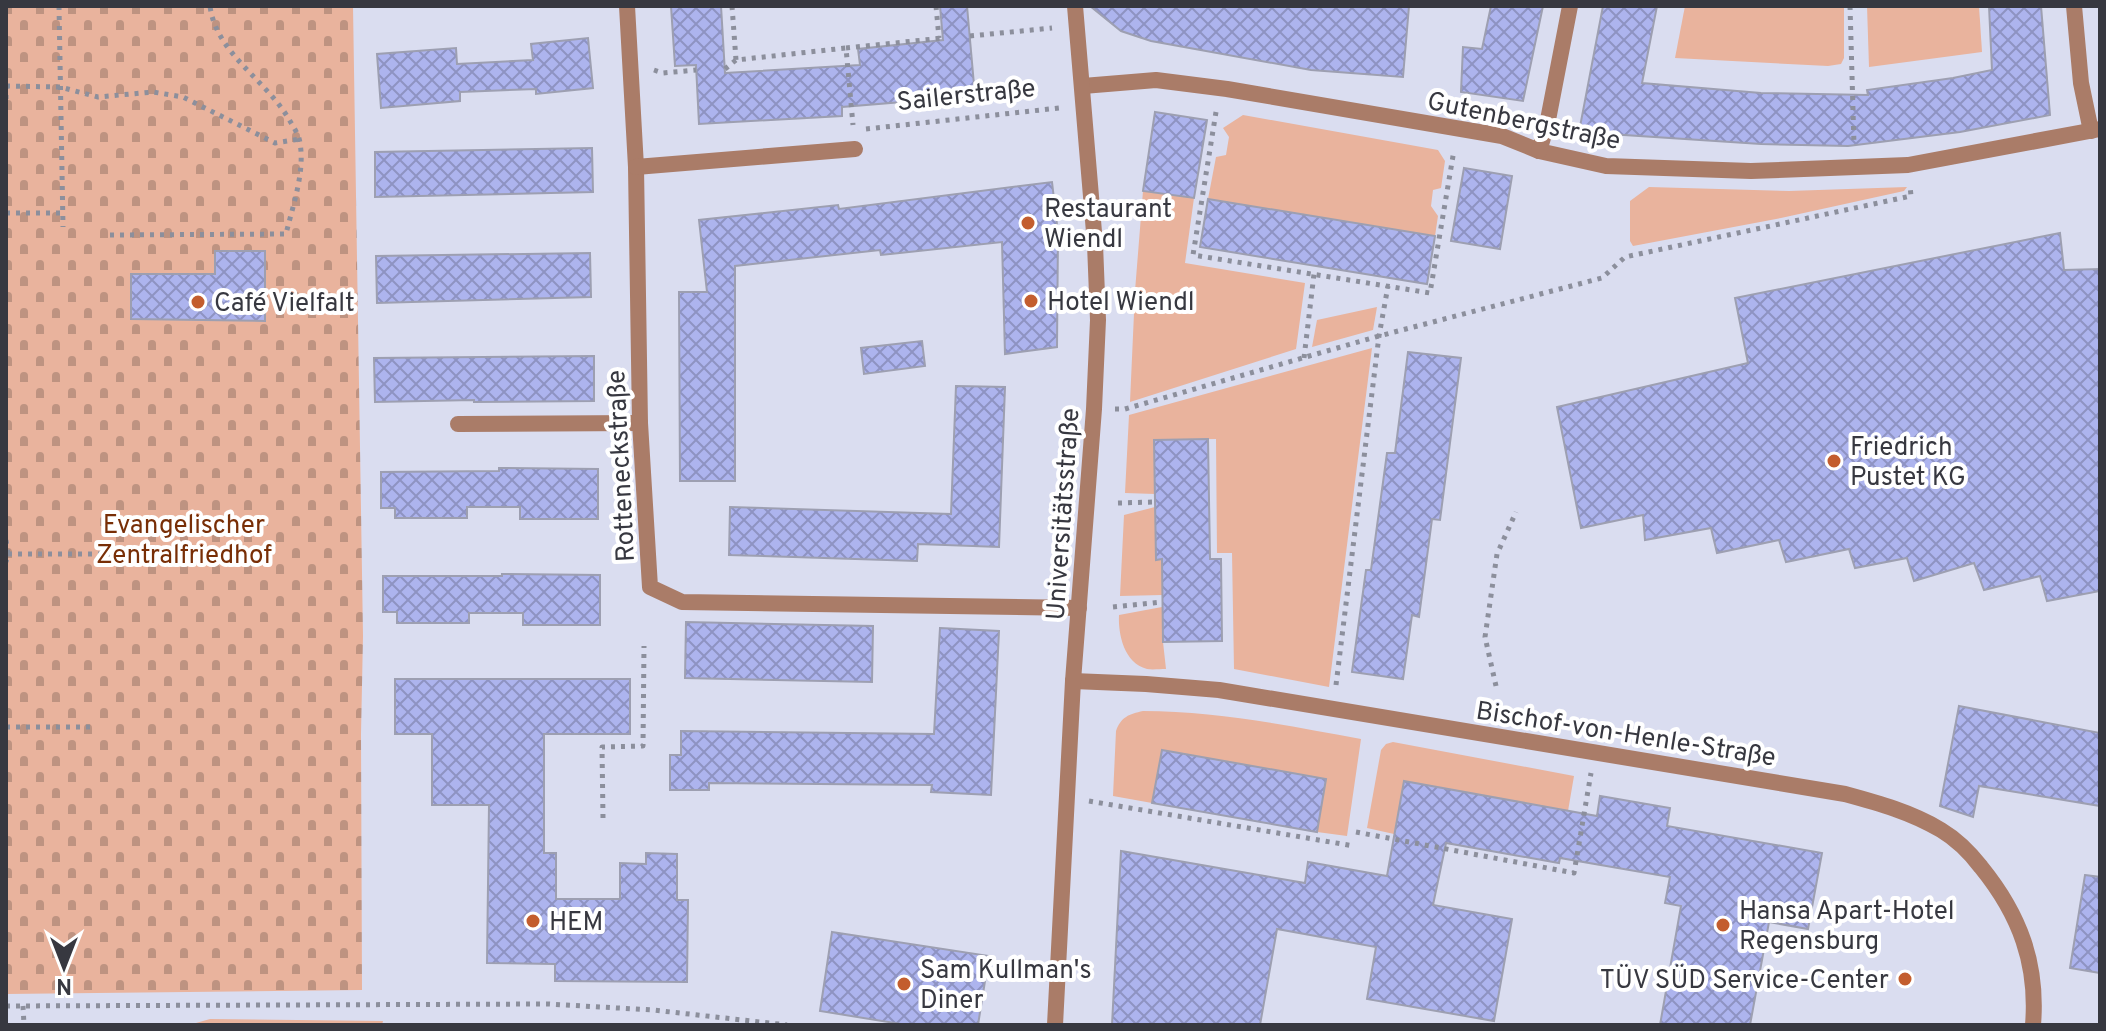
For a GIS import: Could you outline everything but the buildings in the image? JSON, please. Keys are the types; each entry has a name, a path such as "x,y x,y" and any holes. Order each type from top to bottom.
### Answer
{"street":[{"name":"Rotteneckstraße","path":"627,6 636,167 640,423 650,587 682,602 1079,608"},
{"name":"Universitätsstraße","path":"1055,1025 1073,681 1098,320 1085,105 1075,6"},
{"path":"1539,151 1570,6"},
{"path":"2074,6 2081,83 2095,130"},
{"name":"Gutenbergstraße","path":"1083,86 1156,80 1227,89 1502,136 1539,151 1606,166 1751,171 1908,165 2095,130"},
{"path":"636,167 855,149"},
{"path":"458,424 640,423"},
{"name":"Bischof-von-Henle-Straße","path":"1073,681 1219,690 1845,794 1898,808 1943,831 1973,856 2012,911 2033,973 2033,1025"}],"path":[{"path":"59,6 63,227"},
{"path":"110,235 286,234 301,159 300,139 283,108 223,42 210,6"},
{"path":"732,6 736,60"},
{"path":"725,69 736,60 941,38 936,6"},
{"path":"1850,6 1854,168"},
{"path":"970,36 1077,26"},
{"name":"Sailerstraße","path":"846,48 853,131 1085,105"},
{"path":"630,63 663,73 696,70"},
{"path":"6,99 6,85 60,87 98,97 153,92 183,97 275,143 300,139"},
{"path":"1217,107 1193,255 1430,293 1454,150"},
{"path":"1094,409 1125,409 1379,336 1602,278 1625,257 1911,196"},
{"path":"6,213 63,213"},
{"path":"1304,358 1314,274"},
{"path":"1333,709 1379,336 1388,286"},
{"path":"1118,503 1155,502"},
{"path":"1496,686 1485,637 1497,554 1516,512"},
{"path":"6,540 7,558 184,554"},
{"path":"1113,607 1162,602"},
{"path":"603,818 602,747 643,746 644,646"},
{"path":"6,727 92,727"},
{"path":"1356,832 1574,873 1595,752"},
{"path":"1068,799 1104,802 1354,846"},
{"path":"6,1006 296,1008 548,1004 653,1010 787,1025"},
{"path":"23,1006 24,1025"}],"green space":[{"name":"Evangelischer Zentralfriedhof","path":"6,6 353,6 363,636 362,990 6,994"},
{"path":"1685,6 1844,6 1844,58 1841,64 1828,66 1675,58"},
{"path":"1867,6 1979,6 1982,52 1869,67"},
{"path":"1243,115 1438,150 1445,161 1441,188 1433,190 1431,206 1438,216 1435,236 1208,199 1216,157 1226,155 1229,137 1223,128"},
{"path":"1649,187 1789,191 1907,187 1904,191 1781,218 1633,246 1630,241 1630,201"},
{"path":"1143,191 1194,198 1185,263 1305,283 1296,349 1130,402"},
{"path":"1377,307 1373,330 1312,347 1317,320"},
{"path":"1372,348 1329,687 1234,669 1232,553 1217,553 1216,439 1154,440 1155,494 1125,493 1129,415"},
{"path":"1155,507 1156,559 1162,559 1162,595 1120,596 1124,515"},
{"path":"1162,607 1166,669 1147,669 1133,661 1124,647 1119,615"},
{"path":"1143,711 1226,716 1361,739 1347,836 1317,832 1326,779 1162,750 1152,803 1113,796 1116,731 1126,717"},
{"path":"1393,742 1574,776 1568,811 1404,781 1394,834 1367,828 1381,750"},
{"path":"210,1019 383,1021 382,1025 189,1025"}],"place":[{"name":"Restaurant Wiendl","path":"1028,223"},
{"name":"Hotel Wiendl","path":"1031,301"},
{"name":"Café Vielfalt","path":"198,302"},
{"name":"Friedrich Pustet KG","path":"1834,461"},
{"name":"HEM","path":"533,921"},
{"name":"Hansa Apart-Hotel Regensburg","path":"1723,925"},
{"name":"TÜV SÜD Service-Center","path":"1905,979"},
{"name":"Sam Kullman's Diner","path":"904,984"}]}
